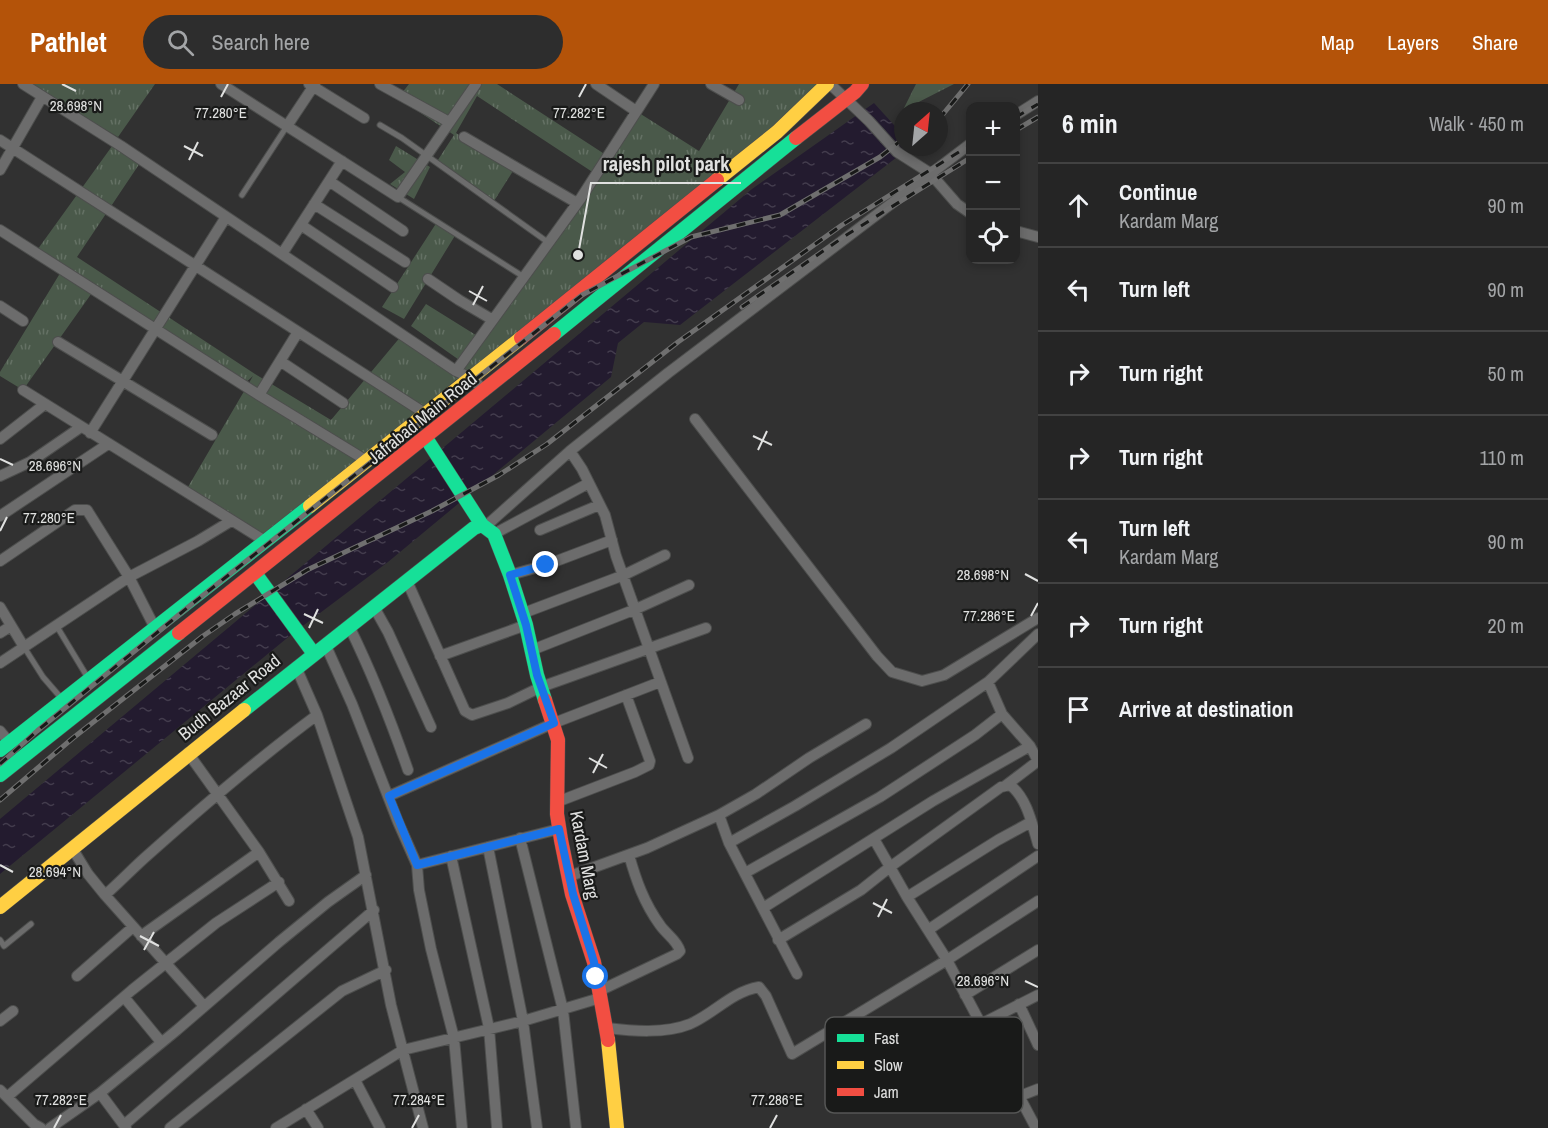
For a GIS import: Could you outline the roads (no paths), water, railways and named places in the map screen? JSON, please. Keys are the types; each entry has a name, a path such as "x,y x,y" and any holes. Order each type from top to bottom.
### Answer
{"main road":[{"name":"Jafrabad Main Road","path":"4,746 471,378 777,132 829,84"},
{"name":"Jafrabad Main Road","path":"0,775 485,391 862,84"},
{"name":"Kardam Marg","path":"426,438 487,528 510,575 541,687 554,723 560,756 557,802 559,829 573,894 594,962 607,1029 617,1128"},
{"name":"Budh Bazaar Road","path":"0,907 348,626 474,528 487,528"},
{"path":"255,573 314,654"}],"street":[{"path":"23,84 121,146 456,371 471,378 485,391"},
{"path":"221,84 398,197 476,84"},
{"path":"380,84 449,122"},
{"path":"596,84 636,111"},
{"path":"456,371 577,203 654,84"},
{"path":"711,84 739,100"},
{"path":"829,84 869,121 897,152 930,173 957,204 966,210"},
{"path":"287,126 312,85 364,118"},
{"path":"0,170 42,97"},
{"path":"1020,112 1038,100"},
{"path":"464,137 577,203"},
{"path":"0,140 426,414"},
{"path":"487,528 570,451 966,147"},
{"path":"282,254 342,161"},
{"path":"329,181 403,231"},
{"path":"314,204 405,262"},
{"path":"0,476 30,462 85,430 123,381 226,217"},
{"path":"301,225 393,287"},
{"path":"0,230 367,461"},
{"path":"1020,232 1038,237"},
{"path":"428,279 493,320"},
{"path":"0,306 23,321"},
{"path":"259,395 298,332"},
{"path":"58,342 212,435"},
{"path":"280,361 343,403"},
{"path":"23,390 265,541"},
{"path":"0,440 45,404"},
{"path":"695,419 877,656 892,672 922,681 944,675 1037,620"},
{"path":"0,516 108,444"},
{"path":"570,451 605,515 648,647 688,758"},
{"path":"487,528 588,483"},
{"path":"540,530 599,505"},
{"path":"0,561 66,516 81,509 87,510 92,514 100,532 129,577 155,628"},
{"path":"0,663 129,577 231,521"},
{"path":"510,575 546,565 612,540"},
{"path":"440,656 665,555"},
{"path":"407,581 465,711 472,715 648,647 706,628"},
{"path":"532,650 636,609 689,585"},
{"path":"0,607 24,647"},
{"path":"374,607 393,642 431,727"},
{"path":"0,633 10,626"},
{"path":"348,626 366,661 394,727 408,770"},
{"path":"729,843 891,748 988,682 1038,634"},
{"path":"326,646 417,865 419,890 431,950 454,1038 462,1128"},
{"path":"296,667 317,715 358,837 392,1005 423,1128"},
{"path":"389,796 554,723 660,682"},
{"path":"778,940 861,890 1038,762 1030,746 1002,714 988,682"},
{"path":"557,802 649,765 650,761 626,695"},
{"path":"745,873 880,796 975,735 1002,714"},
{"path":"105,895 260,759 317,715"},
{"path":"570,876 629,855 719,815 866,724"},
{"path":"0,731 4,746"},
{"path":"763,908 933,801 1030,746"},
{"path":"188,753 259,852 289,901"},
{"path":"1005,786 1010,785 1019,794 1038,844"},
{"path":"719,815 729,843 797,974"},
{"path":"907,897 1031,822"},
{"path":"417,865 559,829"},
{"path":"520,838 563,1010 576,1128"},
{"path":"874,839 907,897 948,960 977,1017"},
{"path":"488,847 523,1021 537,1128"},
{"path":"72,848 88,874 105,895 204,1006"},
{"path":"76,976 137,931 259,852"},
{"path":"281,1127 306,1109 403,1050 563,1010 599,995 677,954 680,951 676,943 660,926 645,902 629,855"},
{"path":"451,856 489,1028 497,1128"},
{"path":"928,930 1038,856"},
{"path":"50,1128 100,1093 279,942 366,875"},
{"path":"41,1128 3,1094 216,923 279,882"},
{"path":"853,1017 948,960 1038,901"},
{"path":"100,1093 125,1126 374,910"},
{"path":"965,995 1038,950"},
{"path":"170,1128 342,991 386,970"},
{"path":"607,1029 646,1031 681,1027 692,1023 744,990 759,987 766,996 792,1054 825,1034"},
{"path":"994,1017 1038,995"},
{"path":"124,998 161,1042"},
{"path":"1019,1004 1038,1046"},
{"path":"0,1021 13,1011"},
{"path":"355,1080 380,1128"},
{"path":"1023,1095 1038,1089"},
{"path":"1023,1102 1036,1128"},
{"path":"306,1109 318,1128"}],"lane":[{"path":"380,125 402,138 549,243"},
{"path":"242,195 287,126"},
{"path":"398,197 524,277"},
{"path":"56,624 89,679"},
{"path":"24,647 43,677 63,700"},
{"path":"0,940 4,946 31,924"}],"water":[{"path":"874,103 894,125 894,156 898,156 680,325 644,322 618,343 611,377 388,562 292,634 0,874 0,819 752,189"}],"railway":[{"path":"948,108 968,84"},
{"path":"1020,115 1038,104"},
{"path":"1020,128 1038,117"},
{"path":"0,764 192,604 582,295 691,237 780,215 880,157 894,146"},
{"path":"0,800 73,738 203,636 235,614 307,570 432,511 499,475 547,444 678,342 842,225 966,148"},
{"path":"742,307 848,234 966,160"}],"place":[{"name":"rajesh pilot park","path":"578,255"}]}
